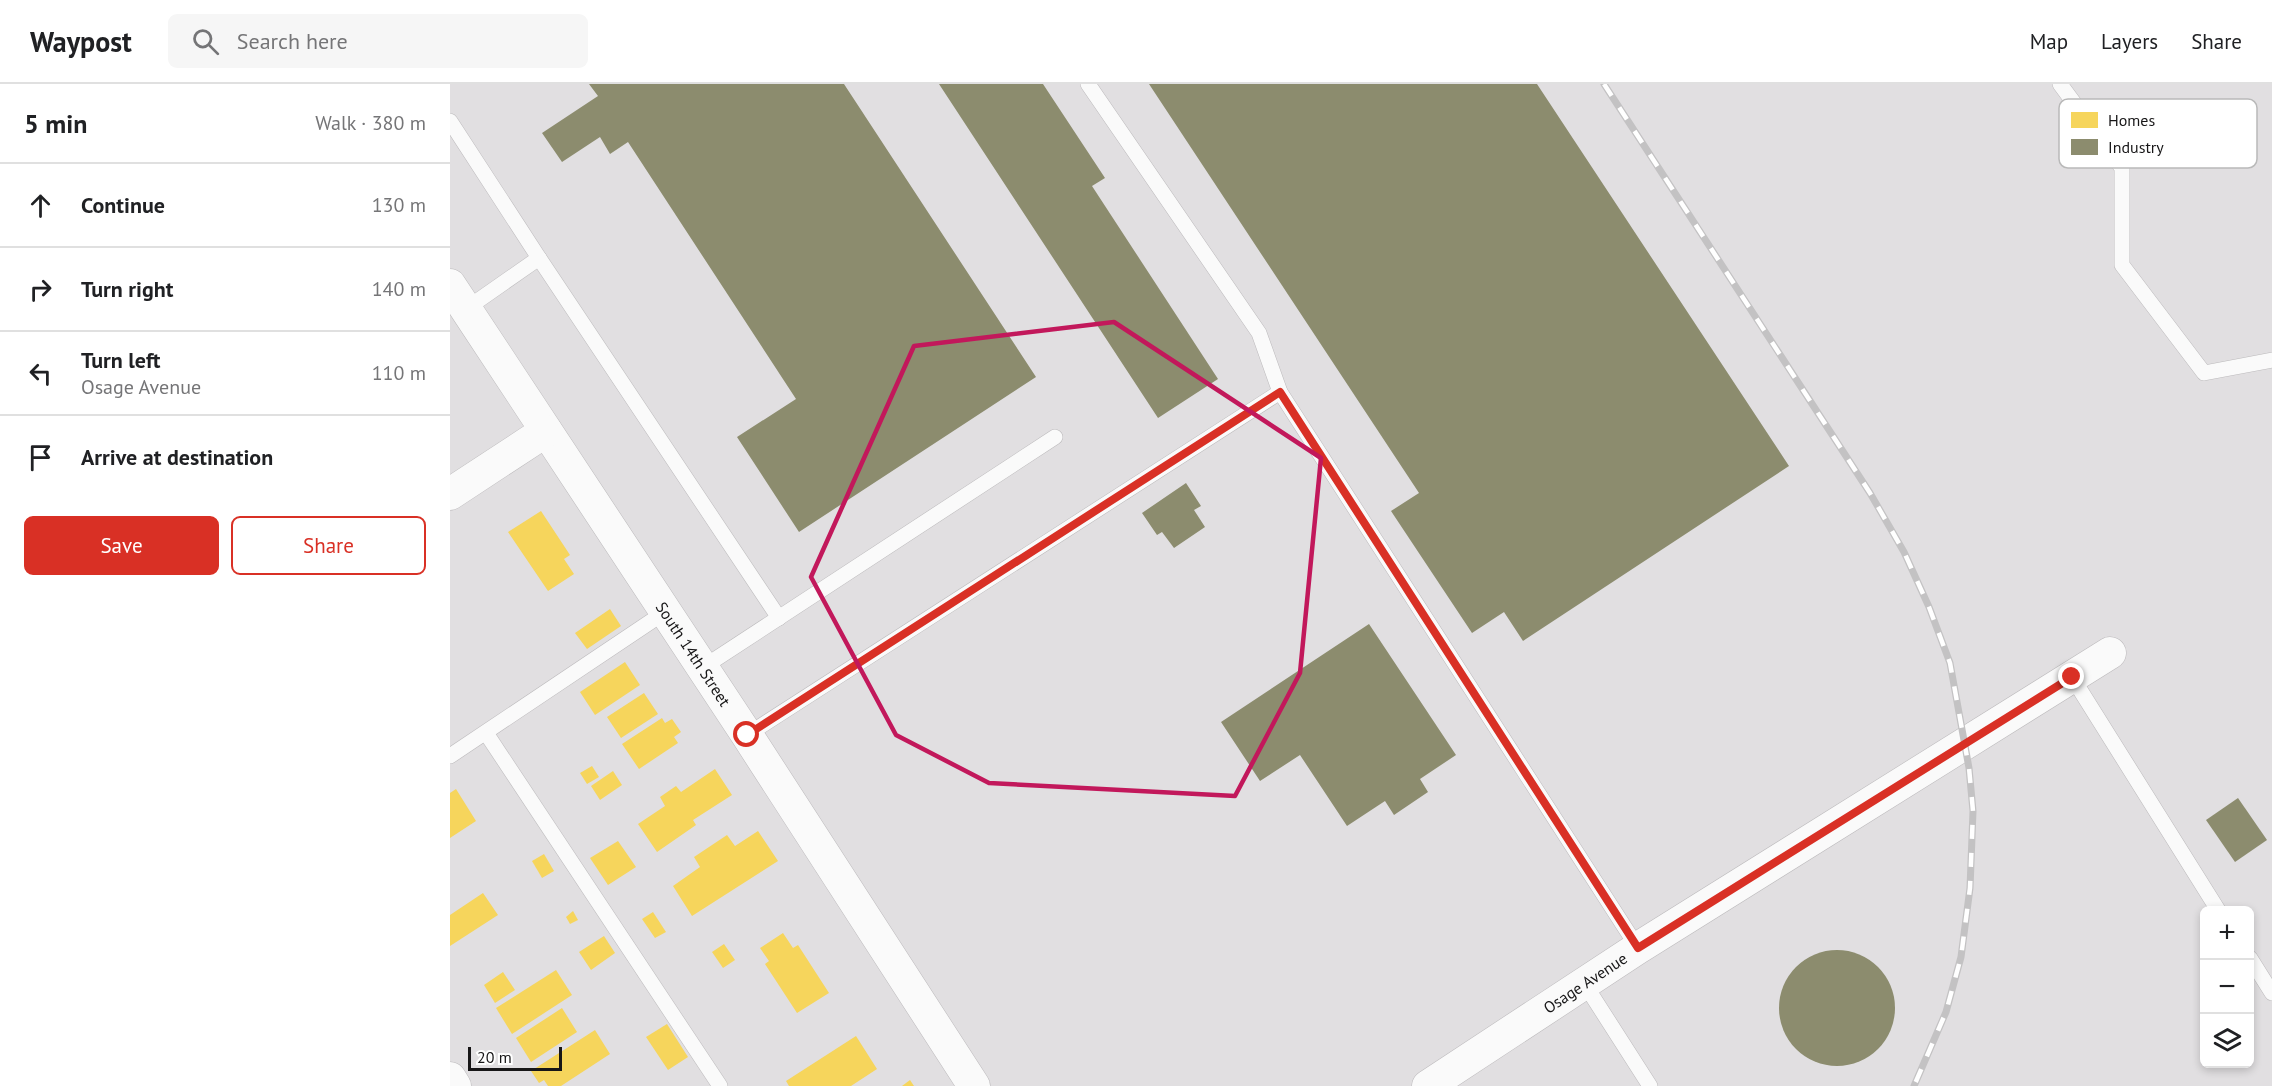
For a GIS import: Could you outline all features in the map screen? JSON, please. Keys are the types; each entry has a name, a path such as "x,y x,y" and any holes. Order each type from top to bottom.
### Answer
{"street":[{"name":"South 14th Street","path":"458,297 747,735 974,1086"},
{"path":"450,494 546,431"},
{"name":"Osage Avenue","path":"1428,1086 1638,948 2110,653"},
{"path":"450,1078 455,1086"}],"lane":[{"path":"1088,84 1259,333 1280,392 1638,948"},
{"path":"2060,84 2071,99"},
{"path":"450,122 779,618"},
{"path":"2122,168 2122,265 2204,373 2272,360"},
{"path":"458,297 539,258"},
{"path":"747,735 1280,392"},
{"path":"702,668 1055,437"},
{"path":"450,756 665,612"},
{"path":"2072,677 2215,906"},
{"path":"486,733 720,1086"},
{"path":"2251,960 2272,993"},
{"path":"1584,983 1650,1086"}],"highlighted area":[{"path":"1114,322 1321,458 1300,673 1235,796 989,783 896,735 811,577 914,346"}],"building: Homes":[{"path":"541,511 570,555 564,559 574,574 548,591 508,532"},
{"path":"610,609 621,626 587,649 575,633"},
{"path":"625,662 640,685 595,715 580,692"},
{"path":"644,693 658,714 621,738 607,717"},
{"path":"662,718 665,723 672,719 681,732 674,737 678,743 639,769 622,744"},
{"path":"592,766 599,777 587,784 580,773"},
{"path":"715,769 732,795 693,820 696,825 657,852 638,824 665,806 660,797 676,786 681,792"},
{"path":"613,771 622,785 600,800 591,786"},
{"path":"456,789 476,821 450,838 450,793"},
{"path":"758,831 778,861 692,916 673,886 700,867 694,857 727,835 735,846"},
{"path":"618,841 636,867 608,885 590,858"},
{"path":"544,854 554,871 542,878 532,861"},
{"path":"483,893 498,915 450,946 450,915"},
{"path":"573,911 578,920 570,924 566,917"},
{"path":"653,912 666,932 655,938 642,919"},
{"path":"783,933 793,948 798,945 829,993 797,1013 765,964 769,961 760,948"},
{"path":"604,936 615,953 591,970 579,952"},
{"path":"724,944 735,960 723,968 712,952"},
{"path":"556,970 572,995 512,1034 496,1008"},
{"path":"503,972 515,990 495,1003 484,985"},
{"path":"562,1008 577,1032 531,1062 516,1038"},
{"path":"667,1024 688,1057 668,1070 646,1037"},
{"path":"595,1030 610,1054 561,1086 548,1086 544,1080 539,1083 531,1071"},
{"path":"856,1036 877,1069 851,1086 789,1086 786,1081"},
{"path":"910,1080 914,1086 902,1086"}],"building: Industry":[{"path":"589,84 844,84 1036,377 799,532 737,437 796,399 628,142 610,154 600,137 562,162 542,133 598,96"},
{"path":"939,84 1043,84 1105,178 1092,186 1218,379 1158,418"},
{"path":"1149,84 1537,84 1789,466 1523,641 1504,612 1472,633 1391,511 1419,493"},
{"path":"1186,483 1201,506 1194,510 1205,527 1174,548 1162,532 1157,535 1142,513"},
{"path":"1369,624 1456,755 1420,779 1428,792 1394,815 1385,801 1347,826 1300,755 1260,781 1221,722"},
{"path":"2238,798 2267,840 2235,862 2206,820"},
{"path":"1837,950 1859,954 1878,967 1891,986 1895,1008 1891,1030 1878,1049 1859,1062 1837,1066 1815,1062 1796,1049 1783,1030 1779,1008 1783,986 1796,967 1815,954"}],"railway":[{"path":"1604,84 1870,493 1904,552 1929,607 1950,663 1969,768 1973,811 1970,888 1961,957 1946,1012 1914,1086"}],"route":[{"path":"747,735 1280,392 1638,948 2072,677"}]}
